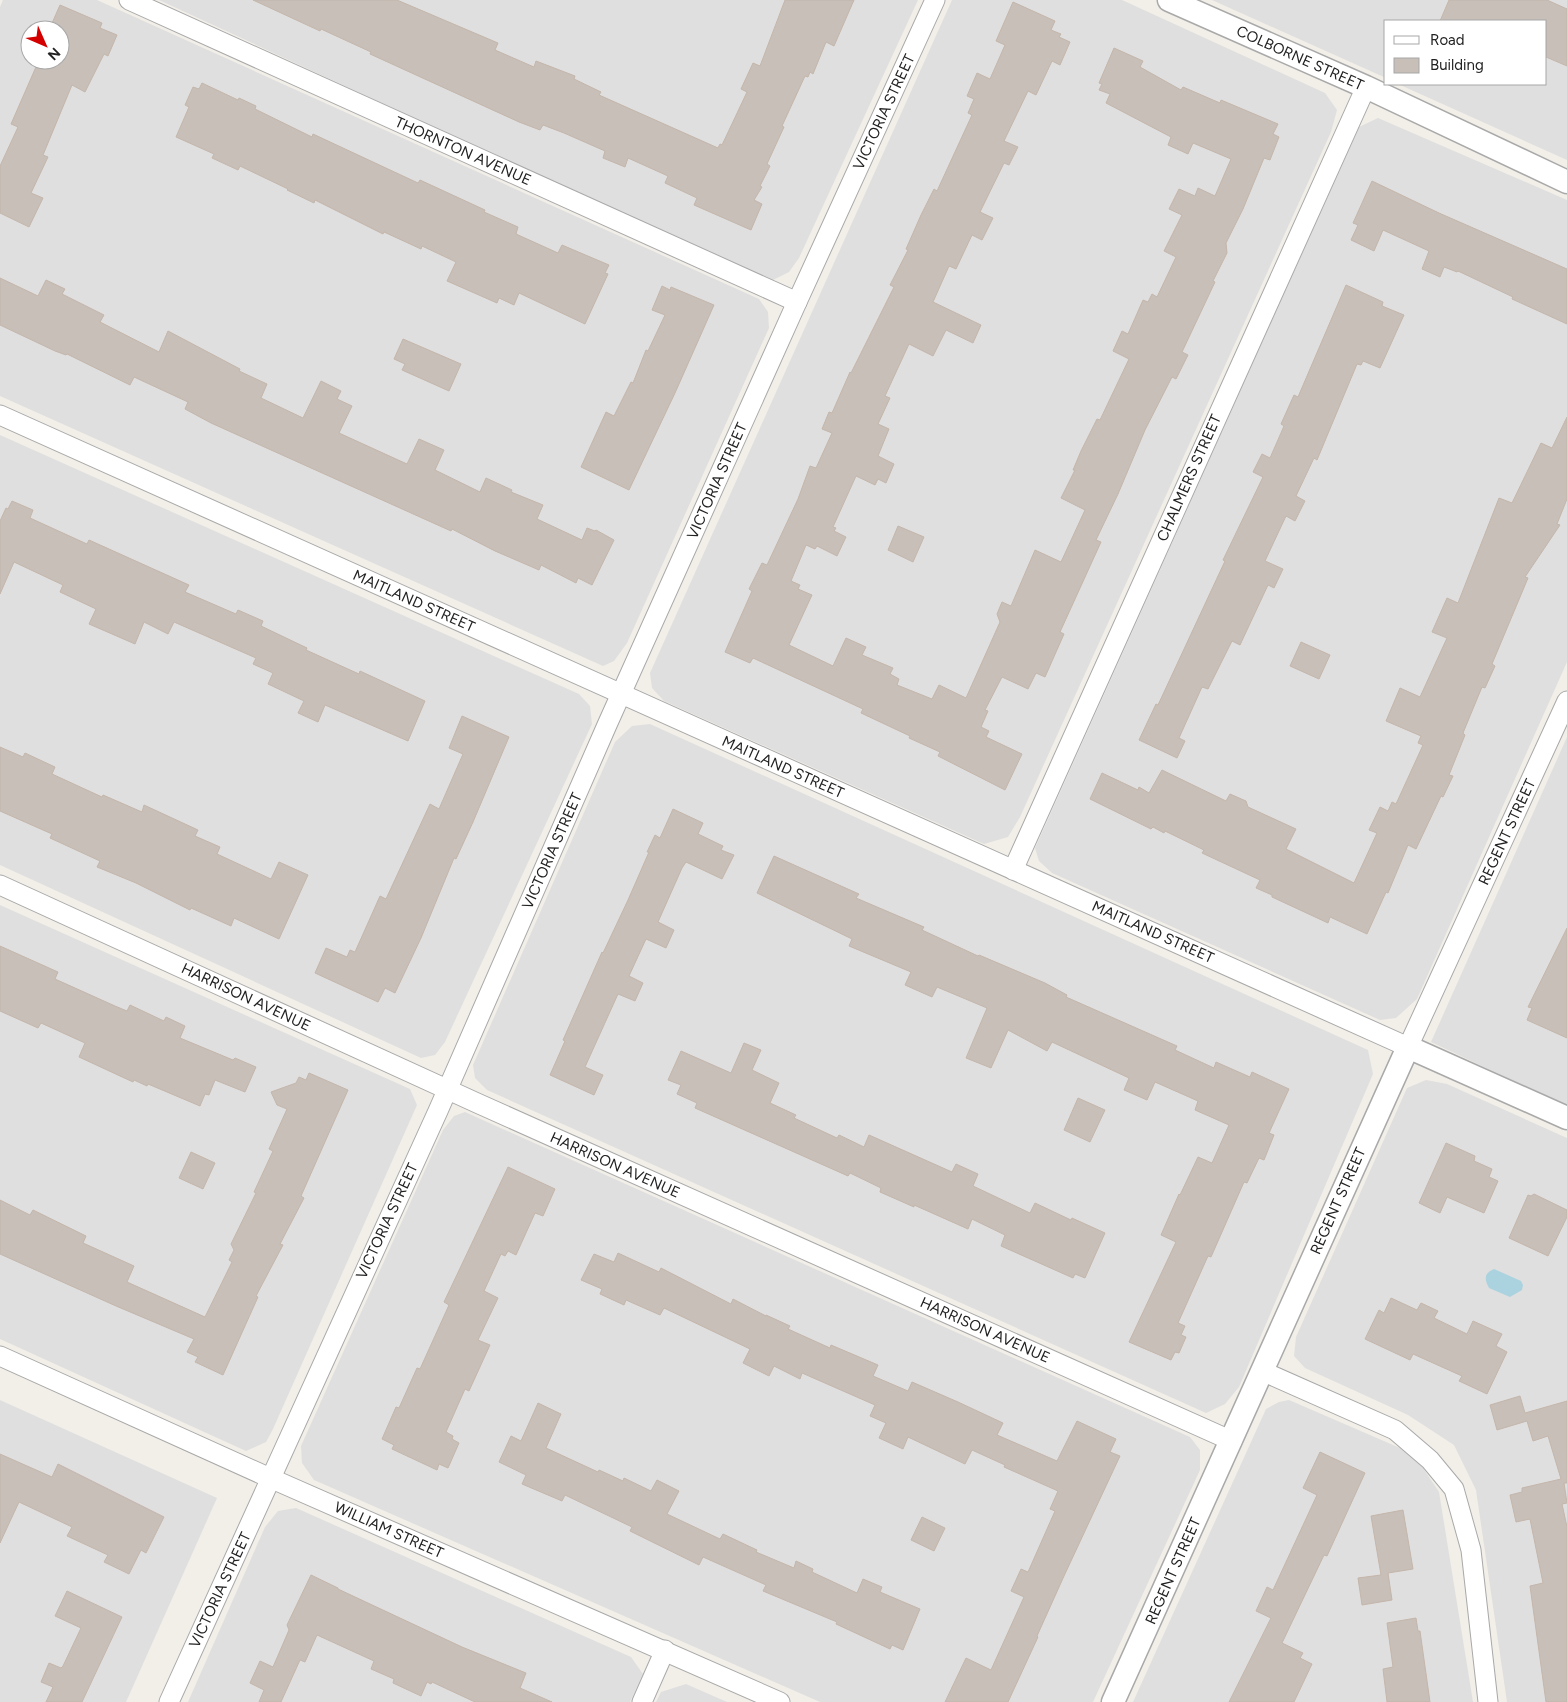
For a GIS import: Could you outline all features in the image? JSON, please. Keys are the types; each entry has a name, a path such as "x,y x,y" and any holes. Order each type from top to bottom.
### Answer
{"street":[{"name":"THORNTON AVENUE","path":"129,0 797,302"},
{"name":"VICTORIA STREET","path":"169,1702 447,1089 797,302 935,0"},
{"name":"COLBORNE STREET","path":"1169,0 1366,87 1567,182"},
{"name":"CHALMERS STREET","path":"1013,870 1366,87"},
{"name":"MAITLAND STREET","path":"0,415 1567,1118"},
{"name":"REGENT STREET","path":"1113,1702 1408,1047 1567,701"},
{"name":"HARRISON AVENUE","path":"0,885 447,1089 1232,1441"},
{"name":"WILLIAM STREET","path":"0,1356 270,1478 780,1702"},
{"path":"1262,1371 1395,1430 1430,1460 1454,1489 1471,1550 1488,1702"},
{"path":"642,1702 665,1650"}],"shaded area":[{"path":"3,0 97,0 759,299 768,312 769,328 627,643 614,661 603,666 0,396 0,7"},
{"path":"159,0 918,0 799,258 789,272 769,282"},
{"path":"952,0 1122,0 1325,93 1337,110 1331,132 1020,817 1008,837 984,844 664,701 652,688 650,673"},
{"path":"1212,0 1567,0 1567,160 1400,85 1547,85 1547,20 1384,20 1384,77"},
{"path":"1378,118 1567,200 1567,662 1417,999 1396,1018 1380,1020 1052,873 1039,861 1035,848 1359,127"},
{"path":"0,435 579,694 590,706 592,724 445,1042 435,1055 421,1058 0,865"},
{"path":"650,724 1368,1050 1373,1074 1239,1387 1225,1404 1206,1413 487,1090 475,1078 473,1065 615,742 632,726"},
{"path":"1567,737 1567,1106 1431,1042"},
{"path":"0,905 410,1089 417,1105 266,1442 246,1451 0,1339"},
{"path":"1426,1080 1447,1084 1567,1138 1567,1702 1507,1702 1476,1490 1454,1445 1408,1415 1305,1368 1294,1356 1296,1337 1407,1088"},
{"path":"465,1112 1190,1437 1200,1450 1200,1470 1093,1702 820,1702 314,1480 302,1463 301,1446 443,1130 454,1116"},
{"path":"0,1400 217,1498 126,1702 0,1702"},
{"path":"1289,1400 1400,1448 1421,1465 1439,1492 1473,1702 1133,1702 1266,1409 1279,1402"},
{"path":"296,1508 631,1657 643,1674 630,1702 188,1702 265,1527 278,1511"},
{"path":"686,1684 727,1702 656,1702 661,1692"}],"water":[{"path":"1494,1269 1521,1281 1523,1285 1522,1290 1510,1297 1489,1288 1486,1277 1488,1272"}],"building":[{"path":"253,0 397,0 498,43 495,50 534,67 536,61 575,76 574,79 601,92 599,95 718,148 720,144 722,145 747,92 741,89 753,63 760,66 785,0 854,0 834,46 826,42 813,74 810,72 808,77 805,76 782,126 784,127 767,164 770,166 760,186 762,187 754,200 762,204 751,230 694,205 697,198 665,183 668,176 628,158 625,167 603,158 605,151 543,125 540,130 519,122 370,54 371,52 321,29 320,31"},
{"path":"1449,0 1547,0 1567,9 1567,66 1547,57 1547,20 1440,20"},
{"path":"1013,2 1055,21 1051,30 1061,34 1059,37 1070,42 1060,65 1052,61 1036,95 1028,91 1004,141 1018,147 1009,165 1004,163 980,212 993,218 982,240 972,235 956,269 949,266 933,302 981,325 973,343 946,330 933,356 909,344 885,396 890,398 878,424 889,429 878,456 894,464 886,483 878,479 875,485 856,476 833,527 836,528 834,531 846,537 837,556 817,546 815,549 806,545 791,581 800,585 798,589 812,595 789,645 833,666 846,638 866,647 862,655 893,668 890,674 899,679 897,685 932,699 939,685 966,698 1000,622 997,614 1002,602 1011,606 1035,550 1061,562 1085,510 1061,498 1075,470 1073,470 1081,451 1097,419 1100,420 1129,359 1113,351 1122,331 1128,334 1143,300 1148,302 1152,294 1157,297 1176,257 1164,251 1182,215 1169,209 1179,189 1195,196 1198,188 1215,196 1231,159 1193,143 1188,154 1168,145 1171,137 1106,103 1110,94 1099,90 1102,84 1099,83 1114,48 1143,61 1140,67 1181,90 1183,87 1220,103 1221,100 1278,124 1273,134 1279,137 1270,160 1264,158 1243,209 1226,243 1227,253 1182,352 1188,355 1176,379 1172,377 1145,430 1096,540 1101,542 1060,632 1064,634 1045,677 1036,673 1028,689 1002,677 985,710 988,711 981,727 989,731 986,737 1022,754 1005,790 938,756 940,752 861,713 863,709 753,658 750,663 725,652 752,591 749,589 762,563 767,565 798,499 810,466 816,468 832,433 822,429 829,412 832,413 850,372 894,287 890,285 908,250 906,249 921,215 934,189 937,191 972,115 968,113 974,99 967,96 977,73 990,79 1005,45 996,41"},
{"path":"60,5 102,23 100,28 117,35 108,56 104,54 85,92 72,85 43,155 48,157 31,193 43,198 29,227 0,213 0,166 18,127 11,124 35,70 70,70 70,20 53,20"},
{"path":"202,83 238,100 239,98 256,106 255,109 312,137 313,134 418,183 420,180 485,210 484,212 518,227 516,234 558,253 562,245 609,265 605,273 608,274 585,324 519,293 514,305 499,298 497,303 447,281 456,262 422,246 421,249 384,232 383,234 315,200 314,203 240,166 238,170 212,158 214,154 176,137 189,107 185,105 193,87 199,89"},
{"path":"1372,181 1439,213 1567,269 1567,324 1512,299 1513,297 1458,271 1444,267 1440,277 1422,269 1429,251 1383,230 1374,251 1351,240 1358,225 1353,223"},
{"path":"0,278 38,296 46,280 65,289 62,294 104,315 100,322 159,352 168,331 240,369 239,371 267,384 261,398 303,418 321,381 341,391 337,399 352,406 339,433 407,464 419,439 444,450 435,470 480,492 486,478 512,490 511,492 543,505 537,519 582,540 587,528 596,530 614,540 592,585 578,578 576,583 541,565 539,570 495,551 452,529 451,531 211,423 185,409 188,402 134,377 130,385 67,354 55,351 0,325"},
{"path":"1346,285 1383,302 1382,306 1404,315 1380,368 1363,361 1361,365 1357,364 1317,460 1314,458 1296,496 1305,501 1295,521 1286,516 1265,561 1283,569 1274,588 1268,585 1240,645 1232,641 1208,689 1202,687 1179,738 1185,741 1177,758 1139,740 1156,704 1158,705 1225,561 1223,560 1263,477 1253,472 1262,454 1270,458 1284,426 1281,424 1294,395 1298,397"},
{"path":"662,286 670,290 671,287 714,305 629,490 581,467 606,412 614,416 631,382 633,383 646,350 648,351 665,315 652,310"},
{"path":"403,339 461,364 449,391 402,370 405,364 394,359"},
{"path":"1567,417 1567,499 1557,524 1560,525 1525,577 1528,578 1492,664 1495,666 1485,688 1482,687 1463,733 1465,735 1449,775 1453,776 1443,797 1441,796 1416,849 1408,845 1388,893 1386,892 1367,934 1330,917 1328,923 1272,897 1272,895 1256,888 1260,880 1202,853 1204,850 1165,831 1164,833 1153,827 1151,829 1090,799 1102,773 1138,790 1139,787 1149,793 1162,770 1226,801 1230,794 1246,801 1248,807 1296,829 1286,849 1354,883 1377,833 1369,830 1380,807 1388,811 1392,802 1396,804 1423,745 1418,743 1421,736 1386,721 1400,688 1420,697 1447,638 1432,632 1447,598 1458,603 1499,498 1512,503 1541,443 1552,448"},
{"path":"12,501 33,510 30,518 87,544 89,540 189,585 185,592 236,614 238,610 263,621 261,626 307,648 306,650 359,674 360,671 425,701 408,741 325,705 318,722 298,713 304,701 268,684 273,673 253,664 256,658 174,622 168,634 144,622 135,644 89,624 96,609 60,592 63,585 14,562 0,594 0,521 6,508 8,509"},
{"path":"898,526 924,537 913,562 888,550"},
{"path":"1301,642 1330,655 1319,679 1290,666"},
{"path":"462,716 509,737 473,822 456,859 454,858 421,938 395,993 385,988 378,1002 315,973 326,948 347,957 350,950 355,952 380,896 386,899 430,804 439,809 463,754 449,748"},
{"path":"0,747 23,757 25,753 55,767 52,774 102,797 103,795 142,812 144,805 198,830 195,836 220,847 217,854 271,879 279,862 308,875 279,939 234,918 231,926 191,908 190,910 136,883 97,867 100,861 50,838 52,834 0,811"},
{"path":"673,809 703,823 698,834 723,846 721,850 734,855 722,879 686,862 682,868 658,922 674,930 666,948 646,939 629,976 643,983 635,1001 618,994 585,1067 603,1075 594,1095 550,1075 565,1041 563,1040 602,952 628,900 649,852 647,852 655,835 660,838"},
{"path":"774,856 859,894 856,898 924,927 922,930 978,956 1045,983 1067,995 1066,997 1177,1046 1175,1050 1214,1068 1216,1062 1250,1077 1252,1072 1289,1089 1269,1133 1274,1135 1264,1160 1259,1158 1247,1183 1244,1182 1211,1257 1208,1256 1178,1323 1185,1326 1181,1335 1186,1337 1179,1353 1175,1352 1171,1360 1129,1342 1176,1242 1161,1235 1179,1194 1198,1157 1212,1163 1229,1125 1195,1110 1198,1101 1155,1082 1147,1100 1124,1090 1129,1078 1052,1042 1047,1051 1008,1030 991,1068 966,1058 987,1008 937,987 932,997 905,985 911,972 849,946 852,939 757,893"},
{"path":"1567,928 1567,1038 1527,1020 1532,1008 1528,1007"},
{"path":"0,946 58,972 55,979 115,1006 127,1011 130,1005 164,1021 166,1017 185,1026 180,1038 233,1060 235,1058 256,1067 245,1092 215,1080 209,1095 205,1094 200,1106 148,1084 147,1086 134,1080 133,1082 79,1057 85,1043 41,1023 38,1028 0,1011"},
{"path":"744,1043 761,1050 752,1070 779,1083 770,1103 796,1115 794,1118 837,1138 839,1135 864,1147 869,1135 952,1172 956,1164 978,1174 973,1186 1030,1213 1035,1203 1105,1233 1085,1278 1075,1274 1073,1278 1001,1246 1005,1235 972,1219 968,1229 880,1192 881,1188 850,1173 848,1176 695,1108 697,1103 677,1094 681,1085 668,1080 681,1051 731,1073"},
{"path":"309,1073 348,1090 301,1196 304,1198 280,1244 283,1245 256,1296 258,1297 223,1375 195,1362 198,1357 187,1352 194,1339 0,1254 0,1200 30,1215 33,1210 86,1236 83,1243 134,1266 127,1282 205,1317 232,1262 229,1260 234,1250 231,1244 256,1193 254,1192 273,1151 269,1149 287,1109 277,1105 271,1092 296,1083 299,1077 306,1080"},
{"path":"1078,1098 1105,1110 1090,1142 1064,1130"},
{"path":"1446,1143 1475,1156 1474,1161 1492,1169 1489,1177 1498,1181 1484,1213 1447,1197 1440,1213 1419,1203"},
{"path":"191,1152 215,1163 203,1189 179,1178"},
{"path":"508,1167 555,1189 543,1216 535,1213 516,1255 508,1251 505,1256 501,1254 484,1291 498,1298 478,1340 490,1345 469,1391 465,1389 446,1432 459,1443 448,1468 439,1464 437,1470 392,1449 394,1445 382,1439 396,1407 399,1408 417,1368 420,1369 449,1305 444,1302"},
{"path":"1534,1194 1567,1210 1567,1217 1548,1256 1509,1238 1528,1195"},
{"path":"618,1253 659,1272 661,1268 731,1304 733,1299 790,1326 788,1329 830,1348 831,1345 878,1365 873,1376 908,1391 912,1382 1003,1423 997,1435 1057,1461 1077,1421 1116,1439 1110,1452 1120,1456 1008,1702 945,1702 966,1658 991,1670 1024,1597 1011,1591 1021,1569 1028,1572 1055,1511 1050,1509 1058,1491 1004,1467 1005,1465 972,1450 965,1464 908,1437 903,1449 879,1438 886,1423 870,1416 875,1405 802,1373 800,1379 774,1366 769,1376 743,1363 750,1349 664,1308 660,1315 626,1300 624,1305 600,1294 602,1289 581,1280 594,1254 614,1262"},
{"path":"1391,1298 1417,1310 1421,1303 1438,1311 1434,1318 1467,1334 1473,1321 1502,1334 1496,1346 1507,1352 1487,1394 1459,1381 1462,1376 1413,1354 1410,1360 1365,1339 1379,1310 1384,1313"},
{"path":"1520,1396 1525,1413 1567,1401 1567,1483 1564,1483 1567,1503 1562,1504 1567,1527 1567,1702 1546,1702 1530,1586 1543,1583 1530,1519 1516,1522 1510,1495 1522,1492 1522,1488 1561,1479 1548,1436 1533,1441 1527,1421 1497,1430 1490,1405"},
{"path":"538,1403 561,1414 546,1448 598,1472 599,1470 623,1481 624,1478 651,1491 657,1480 679,1491 667,1514 720,1539 723,1534 757,1550 756,1552 794,1568 796,1561 813,1569 812,1572 857,1593 863,1579 882,1587 880,1592 920,1609 903,1650 892,1645 890,1649 836,1624 837,1622 763,1591 766,1585 703,1557 699,1565 630,1531 632,1527 565,1495 562,1501 522,1484 526,1475 499,1462 511,1436 521,1441"},
{"path":"1320,1452 1365,1473 1327,1556 1324,1555 1282,1643 1303,1653 1300,1658 1312,1664 1294,1702 1229,1702 1271,1618 1256,1611 1267,1587 1273,1590 1317,1495 1303,1488"},
{"path":"0,1454 52,1477 58,1464 164,1517 146,1553 141,1550 129,1574 104,1562 108,1555 67,1536 72,1527 19,1502 0,1543"},
{"path":"1403,1510 1413,1569 1388,1573 1392,1600 1362,1605 1358,1578 1381,1575 1371,1516"},
{"path":"922,1517 945,1528 934,1551 911,1540"},
{"path":"311,1575 462,1647 526,1673 520,1688 552,1702 475,1702 432,1682 431,1684 427,1682 421,1696 393,1683 394,1679 371,1669 374,1661 317,1635 305,1662 300,1660 281,1702 259,1702 264,1690 250,1683 260,1661 273,1667 289,1630 287,1625"},
{"path":"67,1591 122,1617 82,1702 46,1702 53,1687 41,1682 49,1663 61,1668 63,1666 81,1628 55,1616"},
{"path":"1416,1618 1418,1631 1420,1631 1430,1702 1387,1702 1383,1669 1393,1667 1387,1623"}]}
